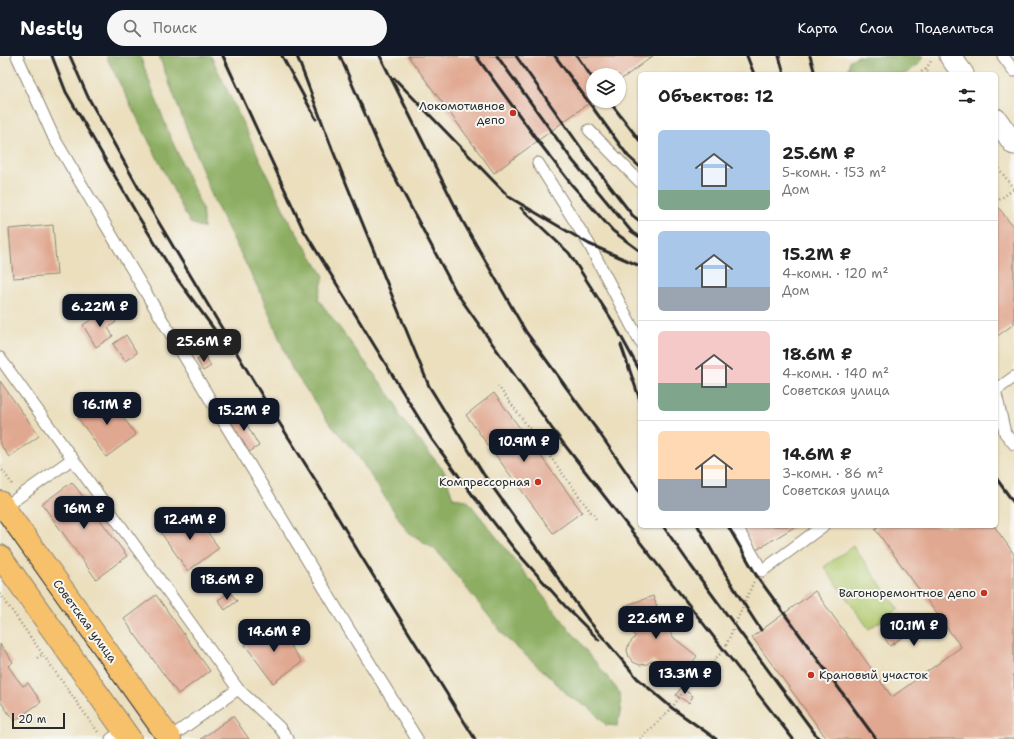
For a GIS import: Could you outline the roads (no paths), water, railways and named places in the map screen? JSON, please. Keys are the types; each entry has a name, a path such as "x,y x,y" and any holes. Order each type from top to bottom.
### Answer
{"main road":[{"name":"Советская улица","path":"1,507 169,739"},
{"path":"0,556 122,736"}],"street":[{"path":"942,57 961,72"},
{"path":"998,122 1014,144"}],"lane":[{"path":"17,56 54,138 157,312 417,739"},
{"path":"1003,56 1014,71"},
{"path":"589,130 638,180"},
{"path":"538,163 589,244 638,338"},
{"path":"0,358 238,689 279,727 288,739"},
{"path":"998,389 1014,377"},
{"path":"998,403 1005,433 1014,444"},
{"path":"1,507 72,460"},
{"path":"737,528 762,571 820,528"},
{"path":"169,739 238,689"}],"tram line":[{"path":"0,521 155,739"}],"railway":[{"path":"52,56 66,92 138,216 176,277 230,351"},
{"path":"70,56 88,97 143,196 263,397 475,739"},
{"path":"223,56 303,229 431,438 515,550 565,606 599,640"},
{"path":"282,56 316,119"},
{"path":"297,56 333,151 429,386 484,475 589,621 637,678 672,708 716,739"},
{"path":"340,56 381,151 456,292 553,430 793,739"},
{"path":"380,56 462,220 526,332 638,489"},
{"path":"476,56 572,185 613,231 638,250"},
{"path":"497,56 573,161 631,231 638,236"},
{"path":"516,56 589,159 633,216 638,220"},
{"path":"555,56 628,156 638,165"},
{"path":"577,56 586,69"},
{"path":"747,56 753,72"},
{"path":"779,56 783,72"},
{"path":"810,56 814,72"},
{"path":"394,78 509,197 589,244 638,265"},
{"path":"614,108 638,138"},
{"path":"521,208 569,253 612,320 638,367"},
{"path":"621,345 638,394"},
{"path":"998,481 1014,503"},
{"path":"664,528 819,739"},
{"path":"699,528 728,579 761,630"},
{"path":"729,528 756,575 876,739"}],"place":[{"name":"Локомотивное депо","path":"513,113"},
{"name":"Компрессорная","path":"538,482"},
{"name":"Вагоноремонтное депо","path":"984,593"},
{"name":"Крановый участок","path":"811,675"}]}
